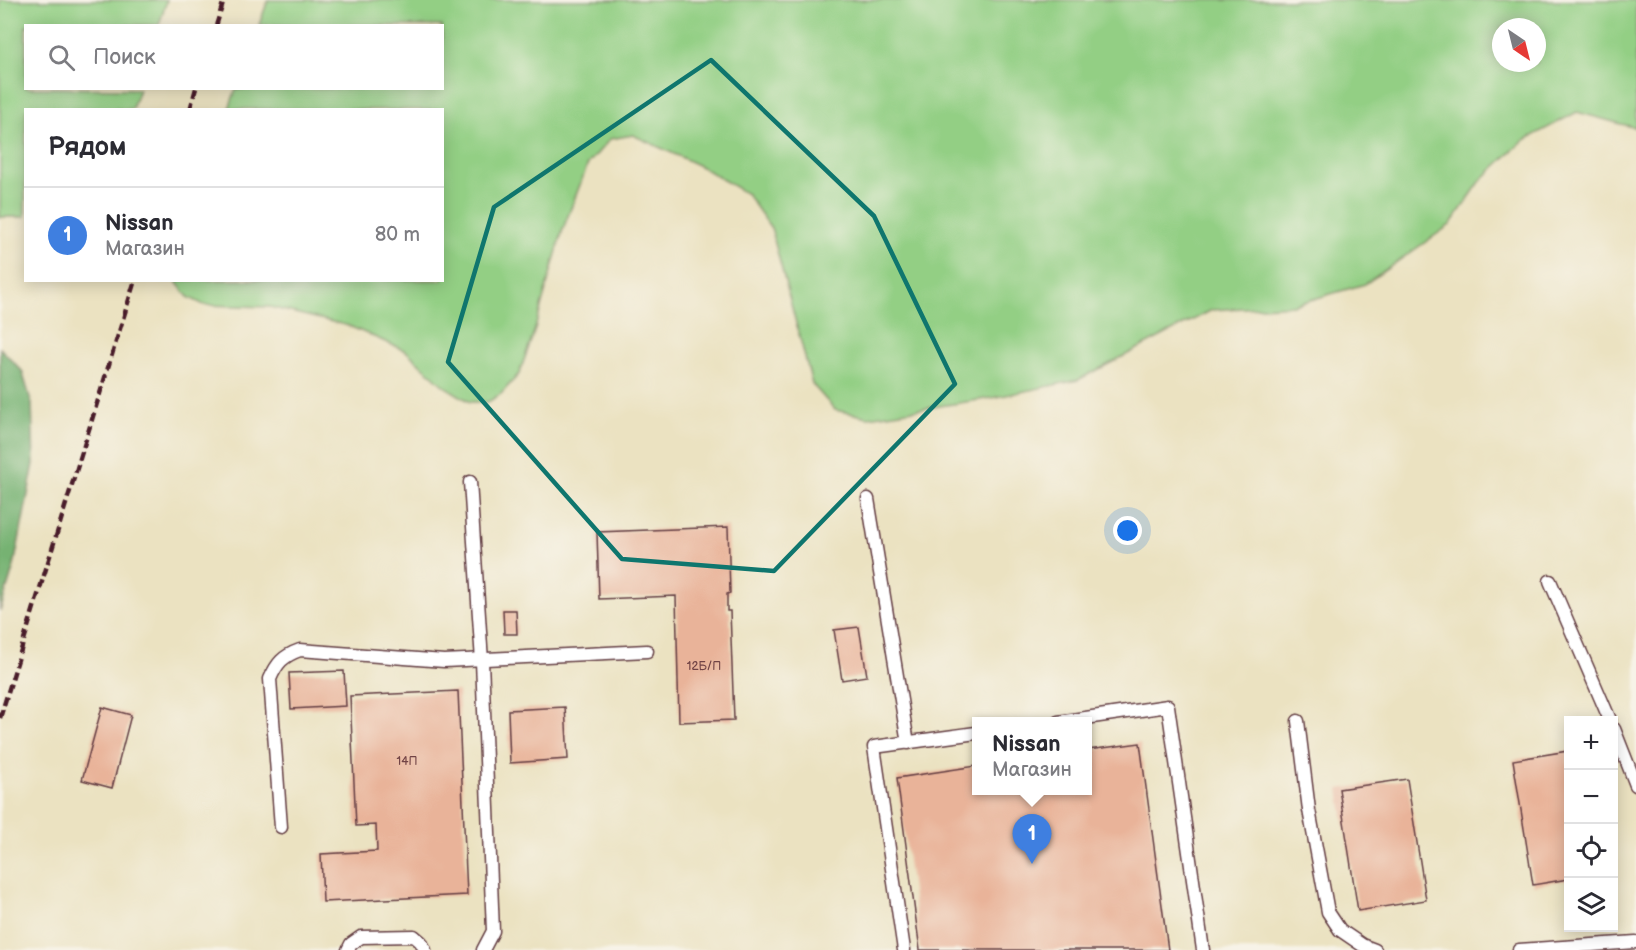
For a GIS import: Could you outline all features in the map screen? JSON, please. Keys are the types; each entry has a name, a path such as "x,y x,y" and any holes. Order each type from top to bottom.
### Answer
{"lane":[{"path":"470,482 482,661 493,931 483,950"},
{"path":"868,499 908,743"},
{"path":"1550,581 1608,716"},
{"path":"281,827 270,679 278,663 288,654 300,650 394,659 482,661 647,651"},
{"path":"1092,717 1168,706 1203,950"},
{"path":"1298,721 1309,810 1328,912 1340,930 1362,945 1375,950"},
{"path":"904,950 874,747 972,734"},
{"path":"1618,739 1636,785"},
{"path":"348,950 351,944 361,937 414,936 421,942 424,950"},
{"path":"1519,950 1636,942"}],"highlighted area":[{"path":"711,60 874,216 955,384 774,571 622,559 448,362 494,207"}],"green space":[{"path":"0,0 167,0 159,24 24,24 24,90 139,90 132,108 24,108 24,217 0,217"},
{"path":"268,0 1636,0 1636,128 1577,112 1523,141 1482,179 1450,225 1365,284 1293,305 1212,310 1078,380 992,398 868,417 835,410 812,384 771,228 747,194 700,166 633,135 610,139 588,164 563,229 534,332 519,374 501,394 488,402 470,402 444,386 406,351 349,326 270,307 204,305 188,297 177,283 444,282 444,108 229,108 236,90 444,90 444,24 259,24"},
{"path":"0,348 22,371 32,404 34,464 14,566 0,611"}],"building":[{"path":"728,527 730,593 727,594 727,611 730,611 734,720 679,722 676,596 599,599 597,532"},
{"path":"503,610 516,610 517,634 504,634"},
{"path":"859,627 867,676 842,680 834,630"},
{"path":"344,671 346,706 291,709 289,673"},
{"path":"458,691 467,895 323,902 321,854 377,851 376,825 356,826 350,696"},
{"path":"102,707 131,715 112,788 82,780"},
{"path":"565,707 568,759 510,763 508,710"},
{"path":"1140,743 1168,950 920,950 897,778 972,767 972,795 1092,795 1092,749"},
{"path":"1564,752 1564,880 1533,885 1513,760"},
{"path":"1407,779 1426,900 1358,911 1339,789"}],"railway":[{"path":"217,24 224,0"},
{"path":"191,108 195,90"},
{"path":"0,718 134,282"}],"place":[{"name":"Nissan","path":"1032,864"}]}
